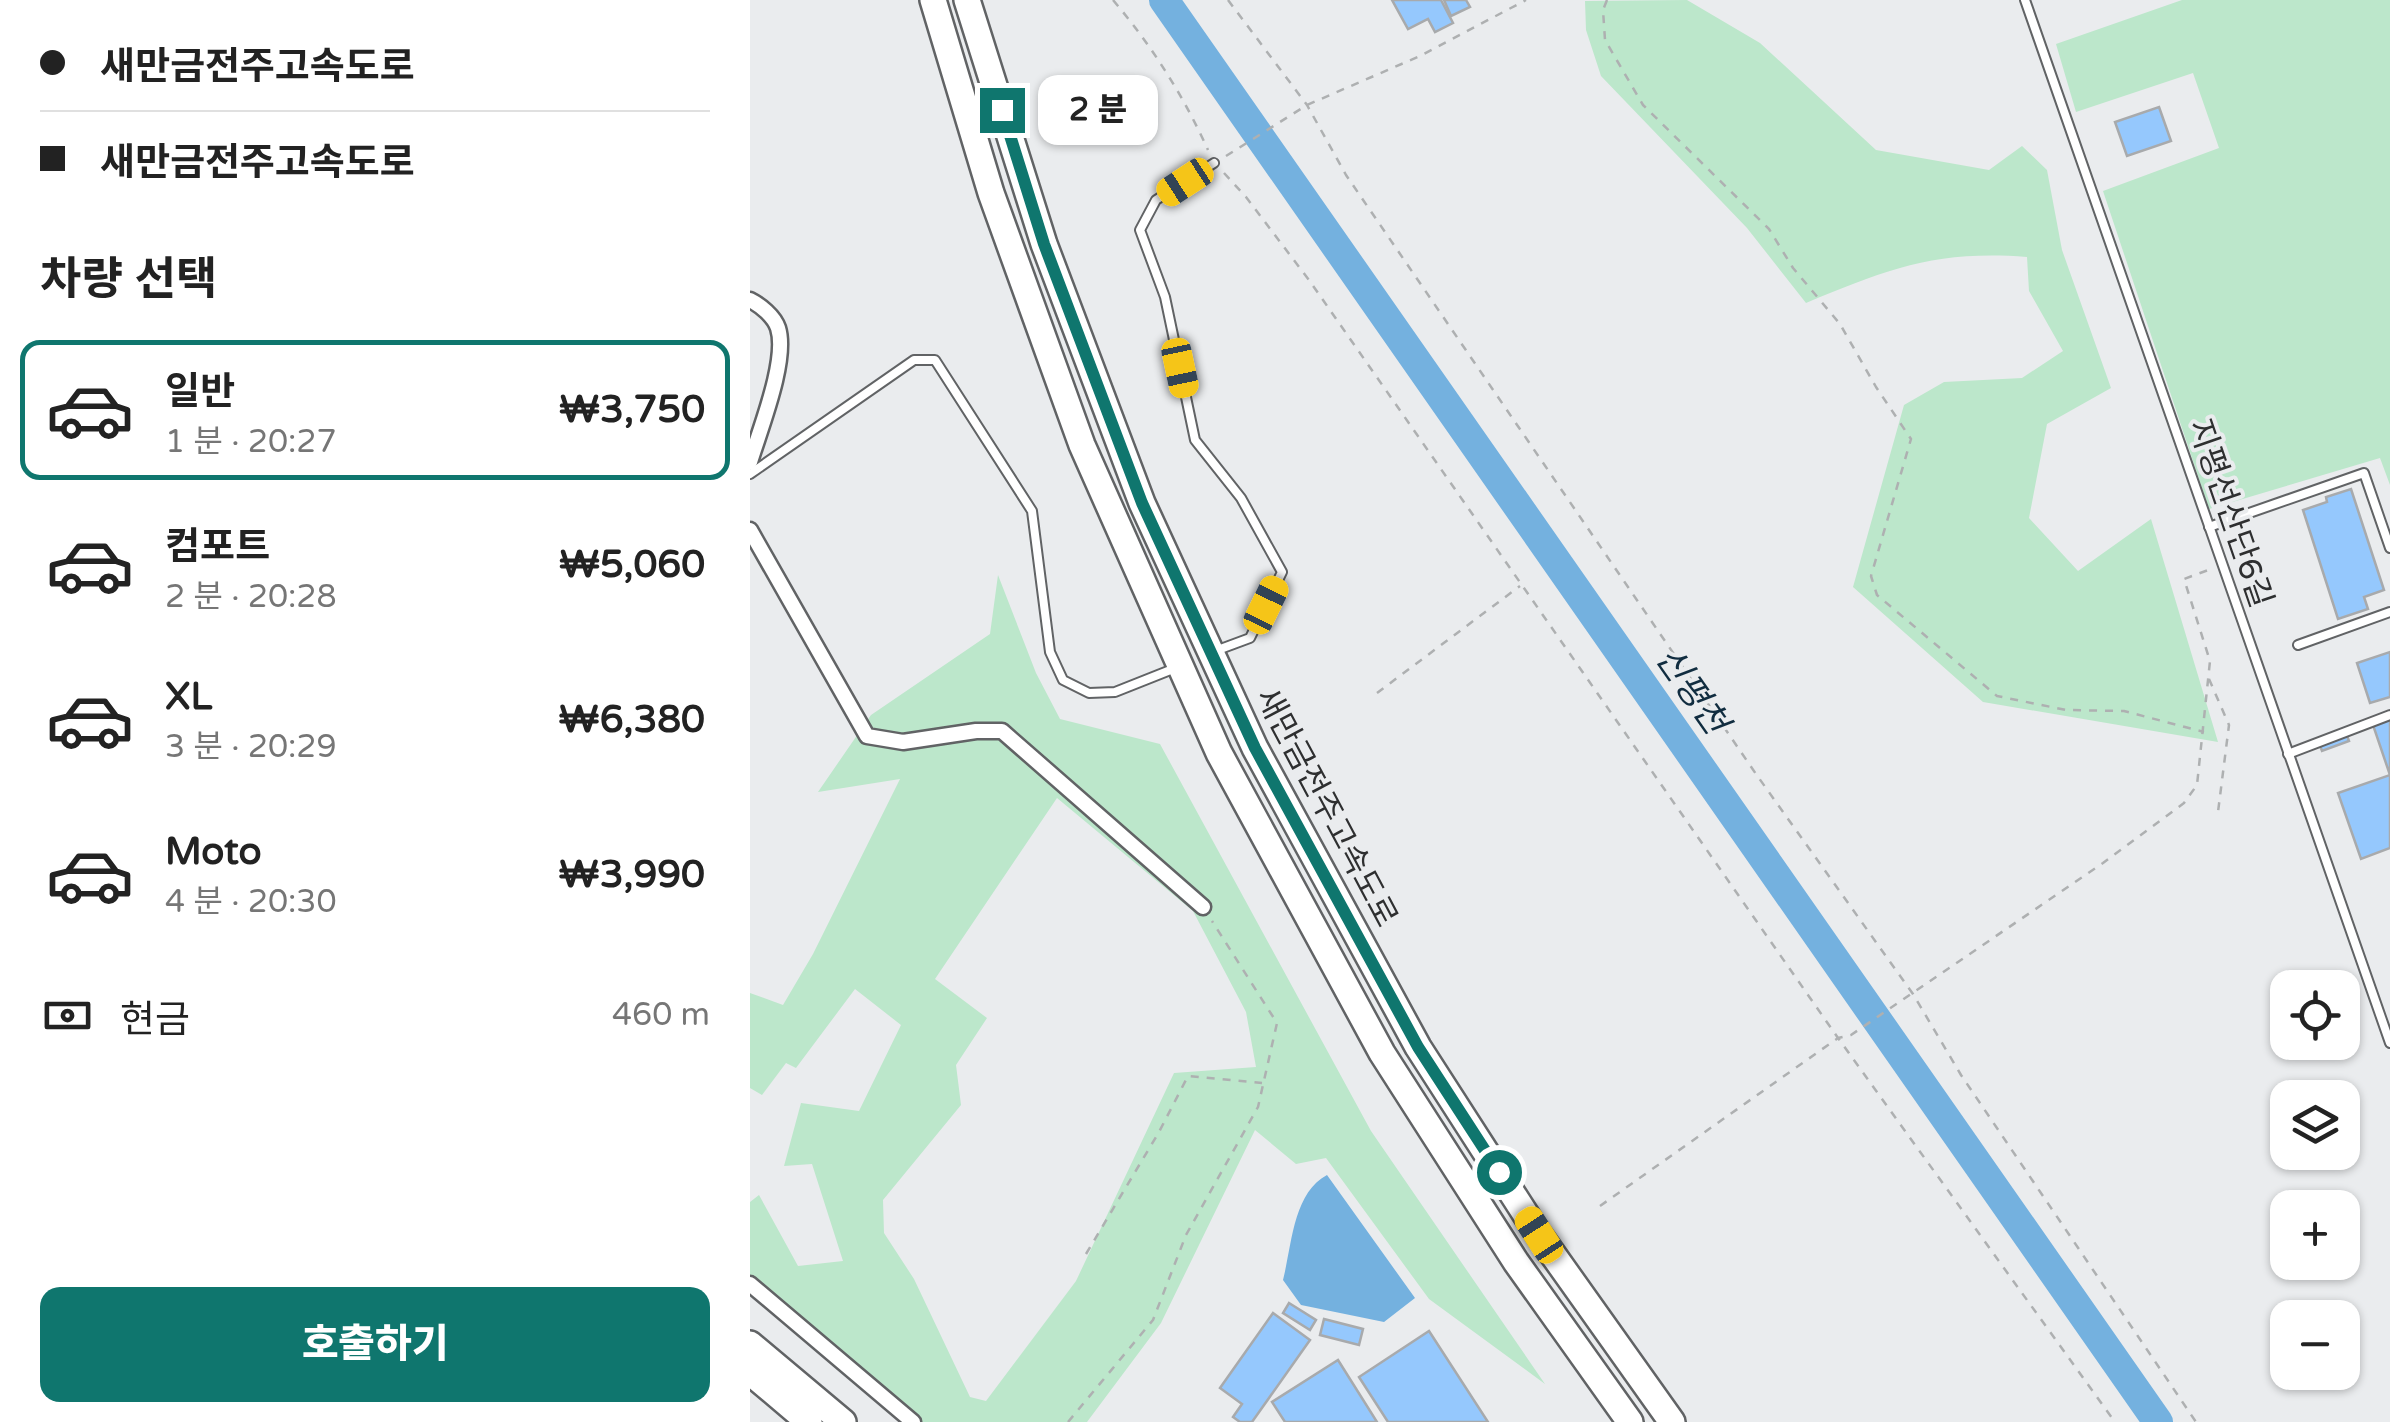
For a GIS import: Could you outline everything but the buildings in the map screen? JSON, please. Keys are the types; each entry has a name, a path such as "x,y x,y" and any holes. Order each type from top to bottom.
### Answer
{"highway":[{"name":"새만금전주고속도로","path":"933,0 991,193 1082,445 1220,753 1382,1053 1516,1262 1630,1422"},
{"name":"새만금전주고속도로","path":"968,5 1044,244 1142,503 1255,748 1418,1047 1539,1235 1672,1422"},
{"path":"750,1344 843,1422"},
{"path":"750,1372 809,1422"}],"street":[{"path":"750,300 761,305 778,327 779,366 750,462"},
{"path":"750,530 867,736 903,742 1002,731 1204,907"},
{"path":"750,1284 912,1422"}],"lane":[{"name":"지평선산단6길","path":"2025,0 2390,1043"},
{"path":"1211,652 1250,638 1282,572 1241,498 1195,440 1165,297 1140,230 1156,200 1214,163"},
{"path":"750,474 914,360 935,360 1032,512 1050,652 1063,680 1089,693 1115,692 1181,666"},
{"path":"2209,527 2364,473 2390,548"},
{"path":"2298,645 2390,612"},
{"path":"2288,754 2390,715"}],"path":[{"path":"1112,0 1185,100 1214,163 1246,197 1309,280 1838,1038 2115,1422"},
{"path":"1228,0 1307,105 1357,192 1756,774 1913,994 1962,1076 2196,1422"},
{"path":"1214,163 1307,105 1420,56 1526,0"},
{"path":"1607,0 1603,10 1606,40 1643,105 1769,229 1793,268 1840,324 1911,438 1871,576 1877,595 1997,696 2066,710 2124,711 2204,732"},
{"path":"1600,1206 1838,1038 1852,1035 2103,863 2184,802 2197,785 2210,661 2184,579 2222,565"},
{"path":"1377,693 1521,584"},
{"path":"2208,678 2229,725 2218,812"},
{"path":"1068,1422 1153,1320 1186,1236 1258,1107 1277,1023 1204,907"},
{"path":"1086,1254 1188,1076 1263,1083"}],"green space":[{"path":"1687,0 1760,43 1876,150 1989,170 2022,146 2047,170 2062,250 2111,388 2047,424 2029,518 2078,571 2151,519 2218,742 1983,702 1853,587 1904,405 1944,382 2022,378 2063,351 2029,291 2027,257 1966,256 1913,265 1806,303 1747,228 1601,76 1586,30 1585,1"},
{"path":"2182,0 2390,0 2390,485 2380,458 2209,509 2103,191 2219,148 2193,73 2076,112 2056,44"},
{"path":"998,575 1036,673 1060,719 1160,744 1371,1131 1545,1384 1429,1299 1326,1158 1296,1164 1255,1130 1161,1323 1087,1422 919,1422 750,1280 750,1202 759,1195 798,1266 843,1261 812,1164 784,1166 801,1103 859,1111 901,1025 855,989 796,1068 786,1063 762,1095 750,1088 750,993 783,1005 813,954 900,779 818,792 871,715 990,634","holes":["1057,798 1193,911 1246,1012 1256,1067 1174,1073 1076,1281 986,1401 970,1397 914,1279 884,1233 883,1200 961,1105 956,1065 987,1018 935,979"]}],"water":[{"path":"1327,1175 1415,1298 1384,1322 1301,1305 1283,1280 1301,1207 1307,1194"}],"waterway":[{"name":"신평천","path":"1164,0 2158,1422"}],"route":[{"path":"1002,110 1044,244 1142,503 1255,748 1418,1047 1499,1172"}]}
